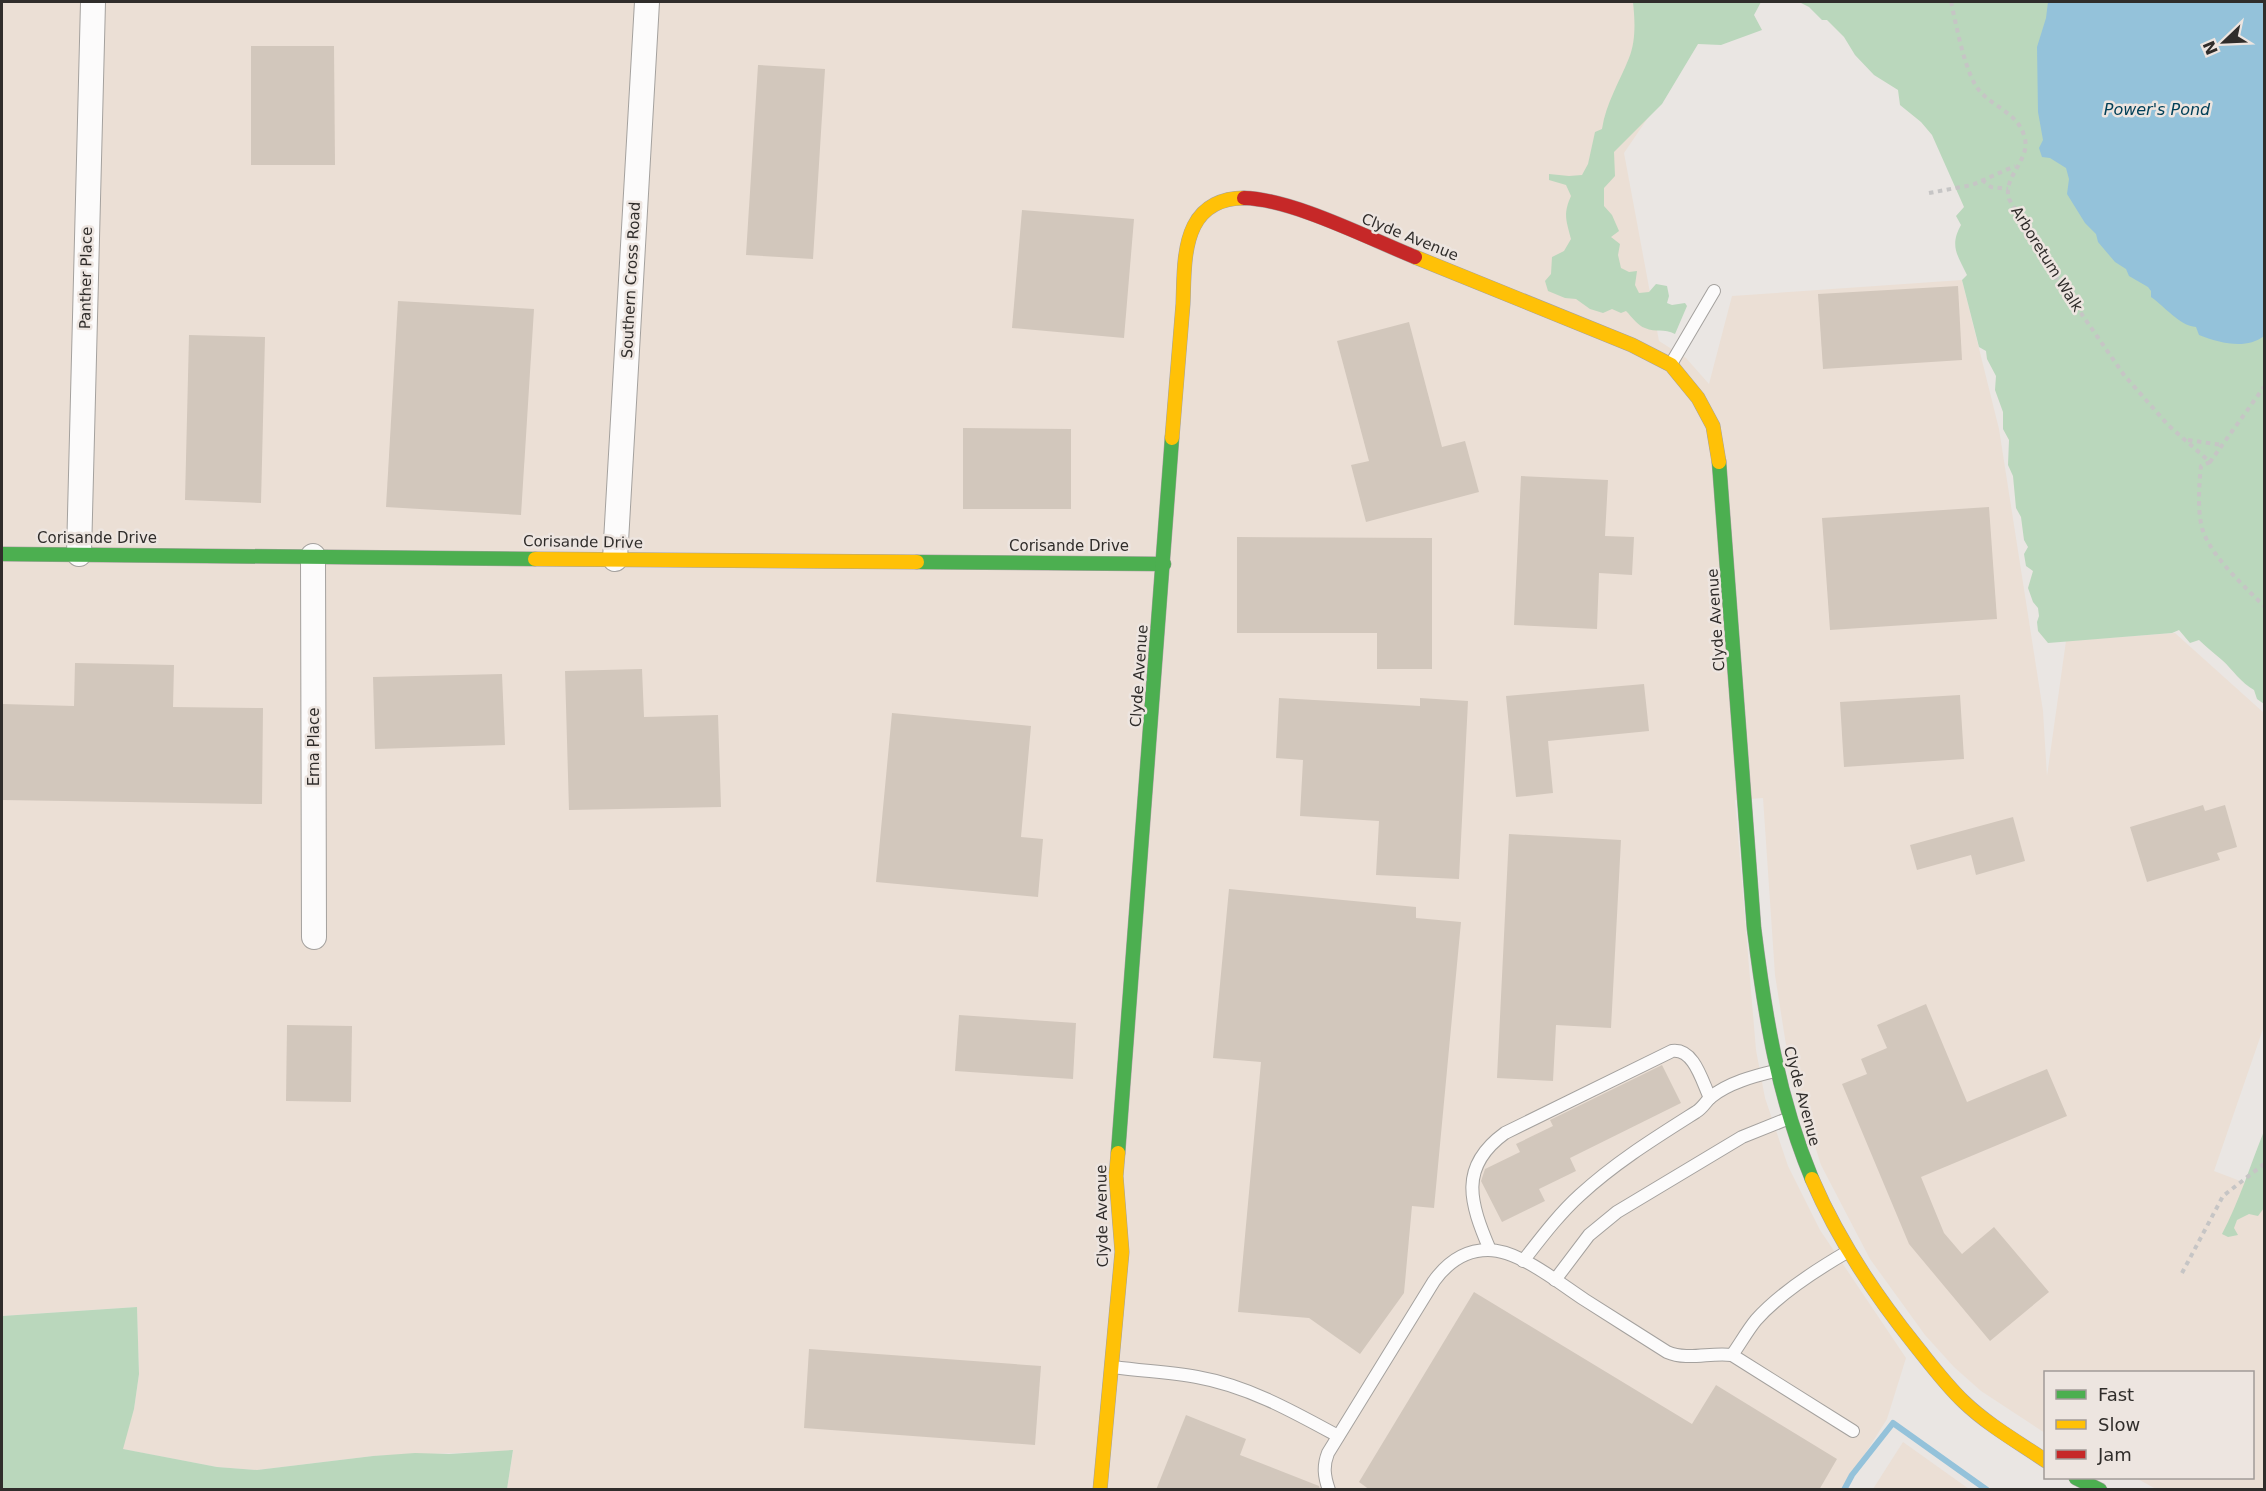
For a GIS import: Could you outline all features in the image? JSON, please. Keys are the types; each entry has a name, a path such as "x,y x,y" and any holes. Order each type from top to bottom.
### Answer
{"street":[{"name":"Panther Place","path":"79,554 93,2"},
{"name":"Southern Cross Road","path":"615,559 647,2"},
{"name":"Clyde Avenue","path":"1100,1490 1122,1252 1116,1176 1182,306 1189,243 1195,224 1208,207 1223,200 1238,198 1272,201 1622,341 1671,365 1698,398 1713,426 1721,472 1755,928 1763,1000 1788,1118 1813,1184 1848,1252 1895,1322 1955,1394 1987,1420 2044,1460"},
{"name":"Corisande Drive","path":"2,554 1164,564"},
{"name":"Erna Place","path":"313,556 314,937"},
{"path":"2078,1479 2100,1490"}],"lane":[{"path":"1671,365 1714,291"},
{"path":"1490,1250 1473,1204 1471,1186 1474,1169 1482,1154 1492,1142 1505,1133 1672,1051 1679,1050 1686,1053 1710,1098"},
{"path":"1524,1260 1562,1213 1595,1182 1658,1135 1702,1108 1710,1098 1744,1080 1776,1070"},
{"path":"1555,1280 1589,1235 1617,1212 1742,1137 1788,1118"},
{"path":"1329,1490 1324,1475 1324,1463 1338,1436 1443,1270 1456,1259 1472,1251 1490,1250 1524,1260 1667,1352 1677,1356 1717,1353 1732,1355 1853,1431"},
{"path":"1732,1355 1751,1327 1767,1310 1812,1274 1848,1252"},
{"path":"1113,1367 1198,1377 1238,1388 1276,1403 1338,1436"}],"path":[{"name":"Arboretum Walk","path":"1951,2 1967,66 1976,87 1988,100 2015,119 2023,132 2026,146 2008,189 2009,199 2051,270 2124,375 2159,416 2210,462"},
{"path":"1929,193 1964,187 2016,166"},
{"path":"1982,180 1991,187 2008,189"},
{"path":"2265,387 2210,462 2201,466 2200,482 2202,530 2212,550 2265,606"},
{"path":"2188,440 2222,445"},
{"path":"2182,1273 2223,1196 2265,1164"}],"shaded area":[{"path":"2,2 1731,2 1698,44 1624,153 1659,341 1686,358 1709,384 1732,296 1962,280 1999,429 2043,711 2047,776 2066,641 2175,633 2264,713 2264,1026 2214,1171 2264,1190 2264,1489 2156,1489 2138,1479 2254,1479 2254,1371 2044,1371 2044,1432 1981,1391 1954,1367 1925,1335 1870,1259 1821,1165 1789,1064 1775,975 1763,798 1735,800 1756,1050 1765,1098 1788,1166 1820,1230 1906,1358 1887,1419 1843,1489 507,1489 513,1451 373,1456 257,1470 217,1467 122,1449 134,1409 139,1374 137,1307 2,1316"},
{"path":"1903,1442 1969,1489 1873,1489"}],"green space":[{"path":"1633,2 1761,2 1754,15 1762,30 1721,45 1698,44 1662,104 1614,152 1615,176 1604,188 1604,206 1612,215 1619,231 1611,237 1620,244 1618,255 1621,268 1629,272 1637,271 1635,285 1639,293 1649,292 1656,284 1667,286 1669,296 1667,303 1672,305 1685,303 1687,306 1675,334 1642,327 1626,311 1621,313 1612,309 1603,313 1590,309 1576,299 1565,298 1548,291 1545,281 1551,274 1552,257 1564,251 1571,239 1566,217 1571,196 1566,185 1549,180 1549,174 1582,175 1588,164 1595,132 1602,129 1610,102 1633,45"},
{"path":"1799,2 2264,2 2264,704 2257,699 2254,690 2222,660 2199,640 2190,643 2179,630 2172,633 2048,643 2038,631 2038,608 2028,588 2033,571 2026,566 2024,554 2028,547 2024,540 2021,517 2016,508 2013,476 2008,465 2009,440 2003,429 2003,412 1995,390 1996,376 1987,359 1986,351 1979,347 1962,280 1967,275 1956,251 1957,232 1961,225 1956,216 1964,207 1932,135 1921,122 1900,105 1898,90 1874,75 1855,55 1844,37 1827,20 1822,20 1809,7"},
{"path":"2264,1131 2264,1208 2258,1216 2249,1214 2237,1220 2234,1228 2238,1235 2228,1237 2222,1234"},
{"path":"137,1307 139,1374 134,1409 123,1449 217,1467 257,1470 373,1456 513,1450 507,1489 2,1489 2,1316"}],"water":[{"name":"Power's Pond","path":"2048,2 2264,2 2264,336 2249,343 2224,343 2199,335 2196,327 2172,315 2151,297 2148,287 2129,276 2126,269 2115,262 2098,242 2096,234 2085,223 2067,194 2069,179 2066,168 2050,158 2042,157 2039,148 2043,140 2038,112 2037,47 2046,18"}],"building":[{"path":"251,46 334,46 335,165 251,165"},
{"path":"758,65 825,69 813,259 746,255"},
{"path":"1022,210 1134,219 1124,338 1012,328"},
{"path":"1958,286 1962,360 1823,369 1818,294"},
{"path":"398,301 534,309 521,515 386,507"},
{"path":"1409,322 1442,447 1465,441 1479,492 1366,522 1351,465 1369,461 1337,341"},
{"path":"189,335 265,337 261,503 185,500"},
{"path":"963,428 1071,429 1071,509 963,509"},
{"path":"1521,476 1608,480 1605,536 1634,537 1632,575 1599,573 1597,629 1514,625"},
{"path":"1989,507 1997,619 1830,630 1822,518"},
{"path":"1237,537 1432,538 1432,669 1377,669 1377,633 1237,633"},
{"path":"75,663 174,665 173,707 263,708 262,804 2,800 2,704 74,706"},
{"path":"642,669 644,717 718,715 721,807 569,810 565,671"},
{"path":"502,674 505,745 375,749 373,677"},
{"path":"1644,684 1649,731 1548,741 1553,793 1516,797 1506,696"},
{"path":"1960,695 1964,759 1844,767 1840,702"},
{"path":"1279,698 1420,706 1420,698 1468,701 1459,879 1376,875 1379,821 1300,816 1303,760 1276,758"},
{"path":"892,713 1031,726 1021,837 1043,839 1038,897 876,882"},
{"path":"2203,805 2205,811 2225,805 2237,847 2217,853 2220,860 2147,882 2130,827"},
{"path":"2013,817 2025,861 1976,875 1971,855 1917,870 1910,845"},
{"path":"1509,834 1621,840 1611,1028 1556,1025 1553,1081 1497,1078"},
{"path":"1229,889 1416,907 1416,918 1461,922 1434,1208 1412,1206 1404,1293 1360,1354 1309,1318 1238,1312 1261,1062 1213,1058"},
{"path":"1926,1004 1967,1102 2047,1069 2067,1116 1921,1177 1944,1233 1962,1254 1994,1227 2049,1292 1990,1341 1909,1244 1842,1084 1867,1074 1861,1059 1887,1048 1877,1025"},
{"path":"959,1015 1076,1023 1073,1079 955,1071"},
{"path":"287,1025 352,1026 351,1102 286,1101"},
{"path":"1662,1065 1681,1103 1570,1158 1576,1171 1539,1189 1545,1201 1502,1222 1481,1181 1485,1169 1520,1152 1516,1144 1553,1126 1550,1120"},
{"path":"1474,1292 1692,1424 1716,1385 1837,1459 1819,1490 1370,1490 1359,1482"},
{"path":"809,1349 1041,1366 1035,1445 804,1428"},
{"path":"1186,1415 1246,1439 1240,1455 1319,1486 1320,1490 1156,1490"}],"waterway":[{"path":"1844,1490 1852,1475 1893,1423 1987,1490"}],"traffic: fast":[{"path":"1118,1153 1172,438"},
{"path":"1719,462 1754,928 1774,1056 1790,1118 1812,1179"},
{"path":"2,554 535,559"},
{"path":"917,562 1164,564"},
{"path":"2078,1479 2100,1490"}],"traffic: slow":[{"path":"1172,438 1185,264 1190,235 1198,219 1209,208 1215,204 1244,198"},
{"path":"1415,257 1632,345 1671,365 1698,398 1713,426 1719,462"},
{"path":"535,559 917,562"},
{"path":"1100,1490 1122,1252 1116,1176 1118,1153"},
{"path":"1812,1179 1833,1224 1858,1266 1886,1307 1939,1375 1973,1410 2044,1460"}],"traffic: jam":[{"path":"1244,198 1263,200 1307,212 1415,257"}]}
